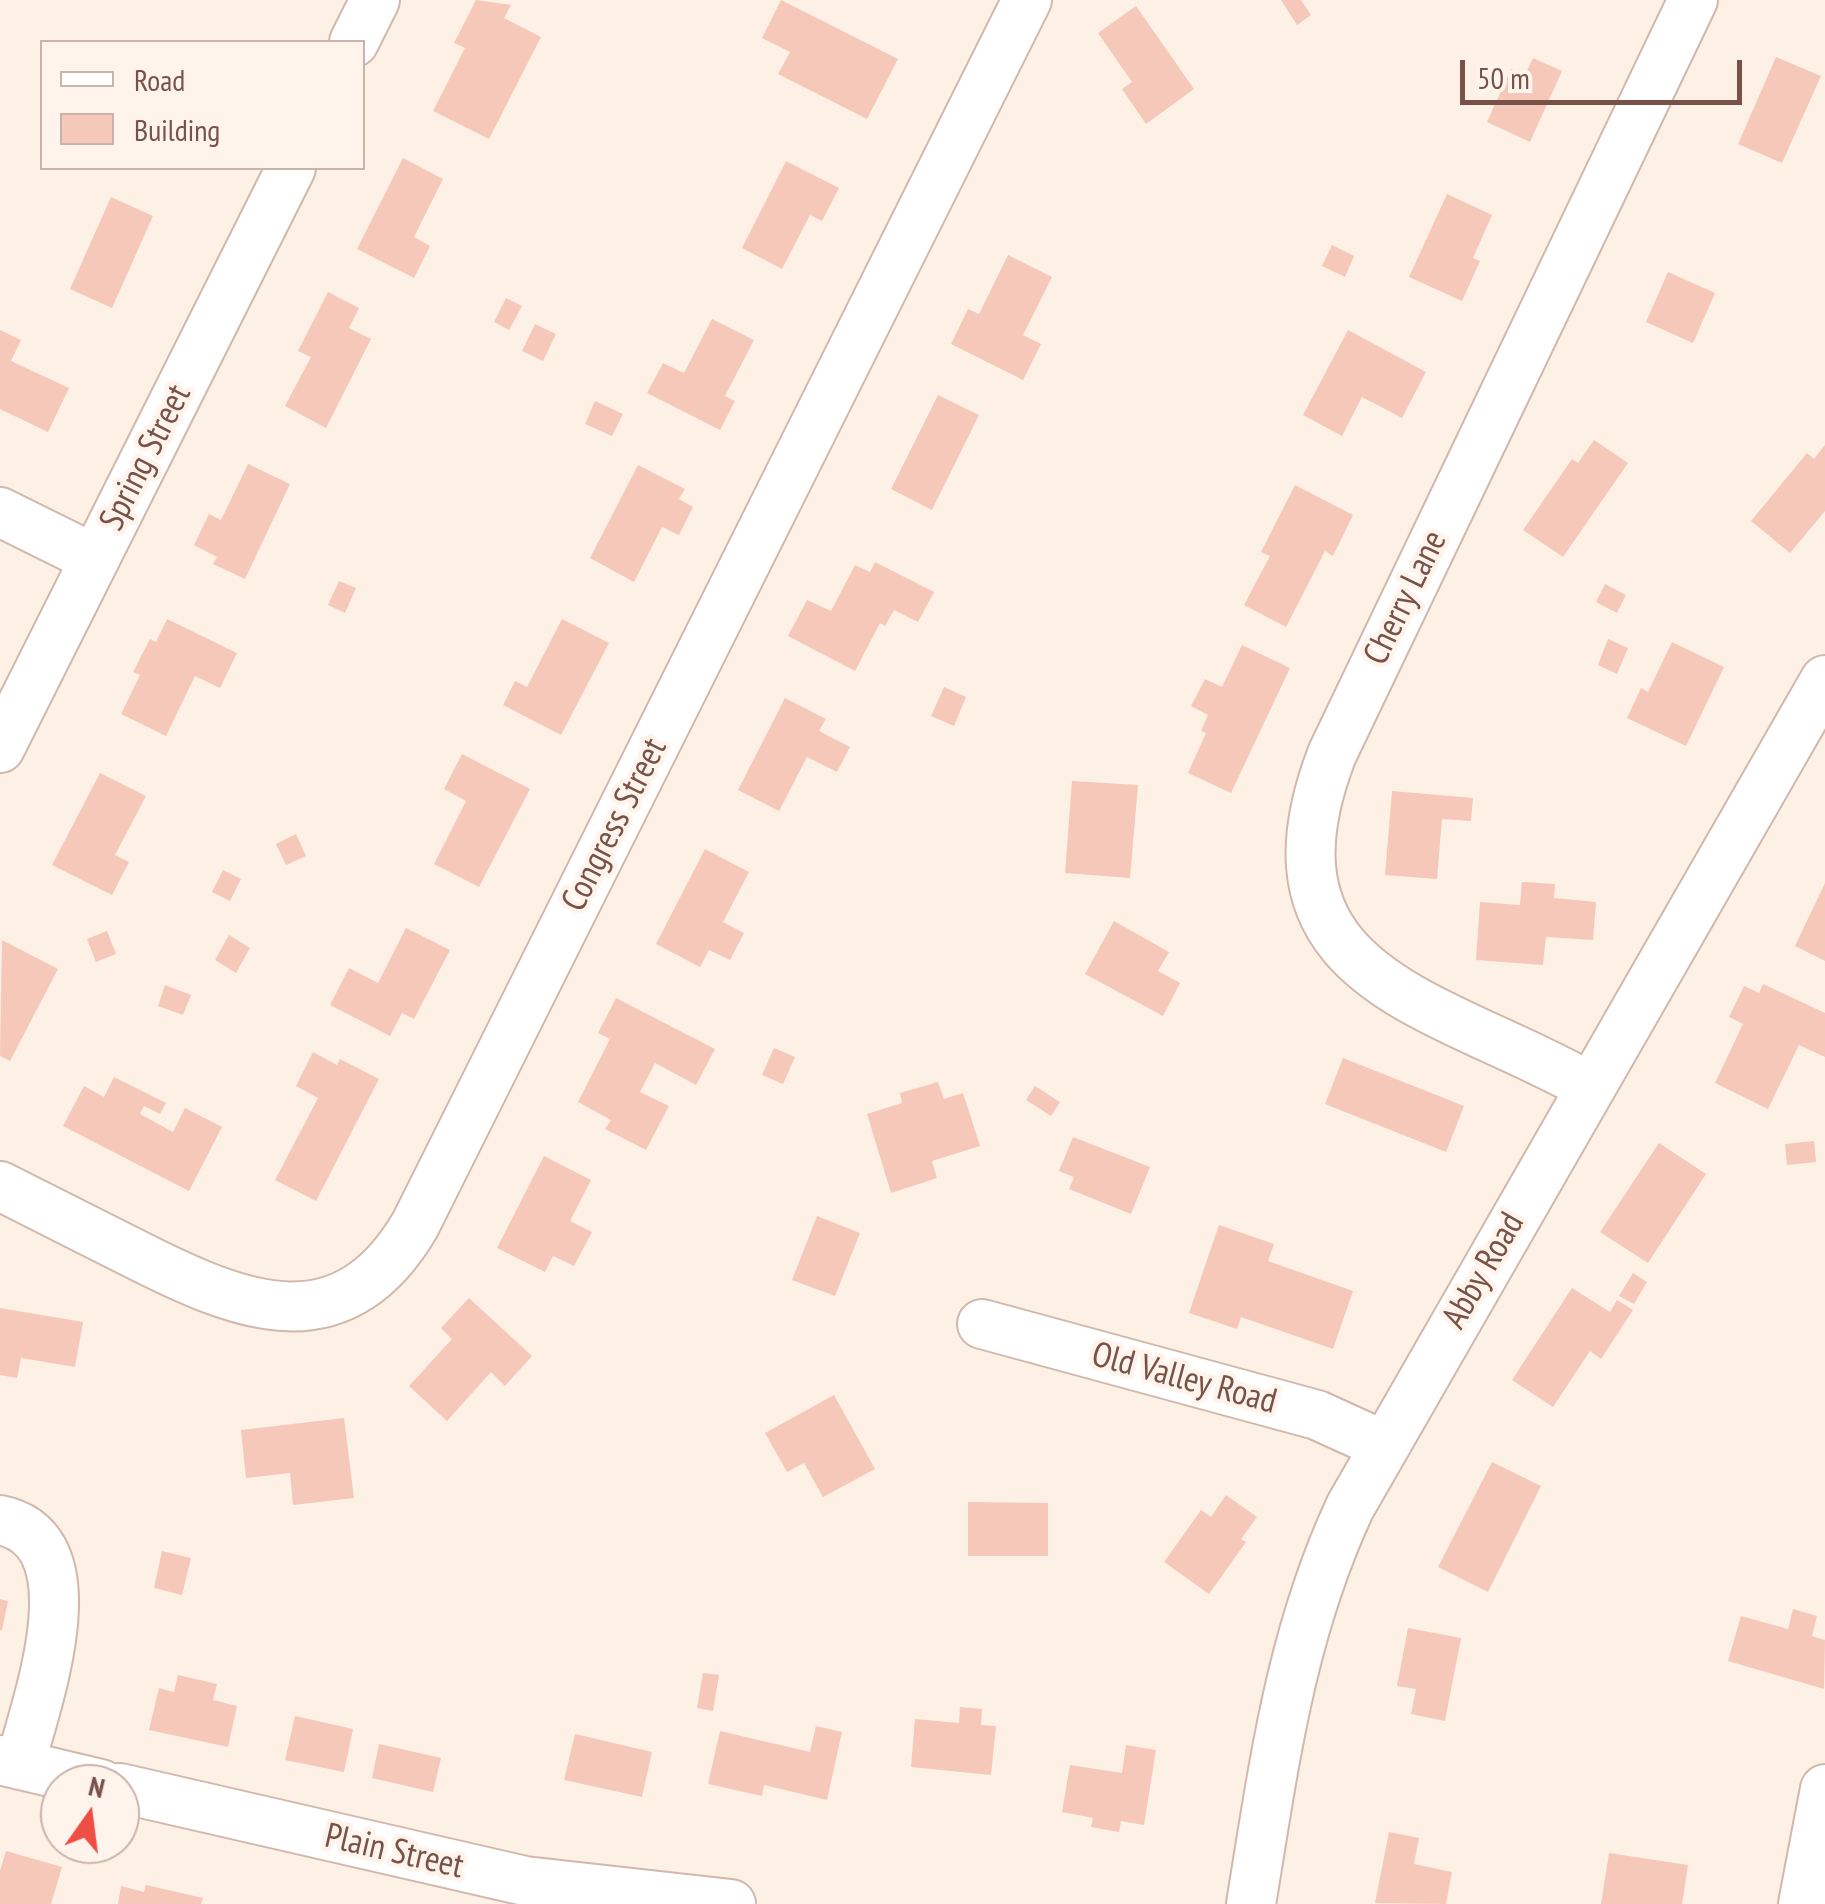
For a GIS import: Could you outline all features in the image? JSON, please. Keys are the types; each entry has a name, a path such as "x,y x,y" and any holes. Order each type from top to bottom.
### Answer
{"street":[{"path":"355,40 375,0"},
{"name":"Congress Street","path":"0,1186 190,1282 242,1302 294,1308 318,1304 365,1286 385,1269 424,1207 1027,0"},
{"name":"Cherry Lane","path":"1590,1087 1404,995 1347,954 1323,918 1316,895 1310,873 1311,827 1332,754 1693,0"},
{"name":"Spring Street","path":"0,748 290,170"},
{"path":"0,512 95,559"},
{"name":"Abby Road","path":"1251,1904 1282,1717 1302,1628 1337,1534 1383,1445 1825,680"},
{"name":"Old Valley Road","path":"982,1324 1316,1415 1383,1445"},
{"path":"0,1520 33,1533 48,1558 54,1589 43,1674 10,1763 40,1770"},
{"path":"1803,1904 1825,1789"},
{"name":"Plain Street","path":"140,1793 489,1874 671,1902 731,1904"}],"building":[{"path":"476,0 511,5 504,18 541,37 489,139 433,111 465,48 454,43"},
{"path":"781,0 898,59 867,119 778,74 790,52 762,38"},
{"path":"1281,0 1301,0 1311,15 1297,25"},
{"path":"1136,6 1194,89 1146,124 1122,89 1132,82 1098,33"},
{"path":"1776,57 1821,76 1782,163 1738,144"},
{"path":"1533,58 1562,71 1530,142 1487,122 1511,69 1525,75"},
{"path":"403,158 443,179 414,237 430,246 414,278 357,249"},
{"path":"786,161 839,188 822,221 810,215 782,269 742,248"},
{"path":"1447,194 1492,215 1473,258 1480,261 1462,301 1409,277"},
{"path":"111,197 153,216 112,308 70,289"},
{"path":"1332,245 1354,256 1345,277 1322,266"},
{"path":"1008,255 1052,277 1023,335 1041,344 1023,380 951,344 968,309 979,314"},
{"path":"1668,272 1715,293 1693,343 1646,322"},
{"path":"328,292 359,308 349,328 371,339 326,428 285,406 311,357 298,351"},
{"path":"506,298 522,306 509,330 494,322"},
{"path":"712,319 754,340 725,396 735,401 720,430 647,393 663,363 684,373"},
{"path":"535,324 556,334 543,361 522,351"},
{"path":"0,330 21,340 11,361 69,388 48,432 0,409"},
{"path":"1348,330 1426,372 1402,418 1362,397 1342,436 1303,415"},
{"path":"938,395 979,415 932,510 891,489"},
{"path":"595,401 623,414 612,436 585,424"},
{"path":"1594,440 1628,463 1563,557 1523,530 1572,459 1578,463"},
{"path":"1825,445 1825,511 1790,553 1751,521 1807,453 1814,459"},
{"path":"248,464 290,484 245,579 213,564 217,557 194,545 209,514 221,520"},
{"path":"638,465 685,489 679,499 693,507 679,535 662,527 634,582 590,558"},
{"path":"1295,485 1353,515 1333,556 1325,551 1286,627 1244,605 1270,556 1261,552"},
{"path":"875,562 934,592 918,622 894,610 885,626 880,623 855,671 788,636 807,600 831,611 855,565 870,572"},
{"path":"339,581 356,588 345,613 328,605"},
{"path":"1605,584 1626,595 1617,613 1596,602"},
{"path":"167,619 237,653 220,688 195,676 166,736 121,714 140,675 133,672 150,639 156,642"},
{"path":"562,619 609,643 561,735 503,705 515,681 527,687"},
{"path":"1608,639 1628,648 1617,674 1598,665"},
{"path":"1672,642 1724,667 1686,746 1627,718 1641,688 1648,692"},
{"path":"1242,645 1290,668 1231,793 1188,773 1206,733 1201,731 1208,715 1191,706 1205,679 1222,687"},
{"path":"944,687 966,697 954,726 931,716"},
{"path":"785,698 826,719 819,731 850,747 837,772 807,757 779,811 738,790"},
{"path":"462,754 530,789 479,887 434,864 466,801 444,789"},
{"path":"100,773 146,796 115,855 129,862 112,895 52,865"},
{"path":"1072,781 1138,785 1130,878 1065,873"},
{"path":"1392,791 1473,798 1471,821 1442,819 1437,879 1385,875"},
{"path":"296,834 306,856 286,865 276,844"},
{"path":"705,849 749,872 723,922 744,933 730,960 709,950 700,967 656,944"},
{"path":"223,870 241,879 230,901 212,892"},
{"path":"1522,882 1555,884 1554,898 1596,902 1593,940 1546,937 1543,965 1476,960 1480,902 1520,905"},
{"path":"1825,883 1825,961 1795,946"},
{"path":"1114,921 1169,952 1158,971 1180,983 1163,1016 1085,974"},
{"path":"406,928 450,950 414,1019 402,1013 390,1036 330,1005 349,968 378,983"},
{"path":"107,931 116,954 96,962 87,939"},
{"path":"229,935 250,948 236,973 215,960"},
{"path":"2,940 58,969 10,1061 0,1056"},
{"path":"1763,984 1825,1013 1825,1057 1799,1045 1768,1109 1715,1083 1743,1024 1729,1017 1744,986 1759,993"},
{"path":"165,985 191,995 183,1015 158,1006"},
{"path":"616,998 715,1049 696,1085 655,1063 640,1092 669,1106 646,1150 605,1129 611,1120 578,1102 610,1039 598,1033"},
{"path":"774,1048 795,1057 783,1084 762,1075"},
{"path":"313,1052 337,1065 340,1059 379,1079 316,1201 275,1180 318,1098 296,1086"},
{"path":"1343,1058 1464,1106 1446,1152 1325,1104"},
{"path":"114,1077 166,1103 160,1114 144,1106 140,1114 173,1132 185,1108 222,1127 189,1191 63,1126 84,1086 104,1097"},
{"path":"938,1082 944,1099 963,1093 980,1146 932,1161 937,1178 891,1193 867,1114 902,1103 900,1093"},
{"path":"1035,1086 1060,1102 1051,1116 1026,1100"},
{"path":"1073,1137 1150,1167 1131,1214 1069,1189 1074,1177 1059,1171"},
{"path":"1814,1141 1816,1162 1787,1165 1785,1144"},
{"path":"1659,1143 1706,1174 1648,1263 1600,1232"},
{"path":"544,1156 591,1180 570,1221 592,1232 574,1266 553,1256 545,1272 497,1248"},
{"path":"817,1216 860,1233 835,1296 792,1280"},
{"path":"1219,1225 1274,1244 1268,1261 1353,1291 1333,1349 1241,1317 1237,1329 1189,1313"},
{"path":"1633,1273 1647,1282 1634,1304 1619,1296"},
{"path":"1572,1288 1610,1312 1617,1300 1633,1310 1601,1359 1590,1351 1553,1407 1512,1380"},
{"path":"469,1298 532,1356 505,1386 491,1372 447,1421 409,1386 452,1339 441,1328"},
{"path":"0,1308 83,1322 75,1367 21,1358 17,1378 0,1375"},
{"path":"834,1395 875,1469 823,1497 804,1463 787,1472 765,1433"},
{"path":"344,1418 354,1498 293,1505 290,1473 246,1478 241,1430"},
{"path":"1492,1462 1541,1486 1488,1592 1438,1567"},
{"path":"1226,1495 1257,1517 1241,1539 1246,1542 1209,1594 1164,1562 1201,1510 1211,1517"},
{"path":"968,1502 1048,1503 1048,1556 968,1556"},
{"path":"162,1551 191,1558 182,1595 154,1588"},
{"path":"0,1599 8,1601 2,1630 0,1630"},
{"path":"1793,1609 1817,1616 1812,1636 1825,1640 1824,1689 1728,1661 1741,1616 1788,1629"},
{"path":"1408,1628 1461,1638 1445,1721 1411,1714 1416,1689 1397,1686"},
{"path":"703,1673 719,1675 713,1711 697,1708"},
{"path":"178,1675 217,1684 213,1700 237,1706 228,1747 149,1730 159,1688 174,1692"},
{"path":"960,1707 982,1709 981,1725 996,1726 991,1775 911,1767 915,1719 959,1723"},
{"path":"295,1716 353,1729 344,1772 285,1760"},
{"path":"816,1726 842,1732 827,1800 764,1785 762,1796 708,1784 720,1731 810,1752"},
{"path":"575,1734 652,1752 642,1797 564,1780"},
{"path":"379,1744 441,1758 433,1792 372,1778"},
{"path":"1126,1745 1156,1750 1144,1825 1121,1821 1119,1832 1091,1827 1093,1818 1062,1812 1070,1765 1122,1773"},
{"path":"1389,1832 1419,1838 1414,1864 1452,1872 1446,1904 1375,1903"},
{"path":"6,1851 40,1861 40,1864 62,1867 51,1904 0,1904 0,1871"},
{"path":"1609,1853 1688,1865 1682,1904 1601,1904"},
{"path":"146,1885 203,1898 201,1904 118,1904 121,1886 144,1892"}]}
